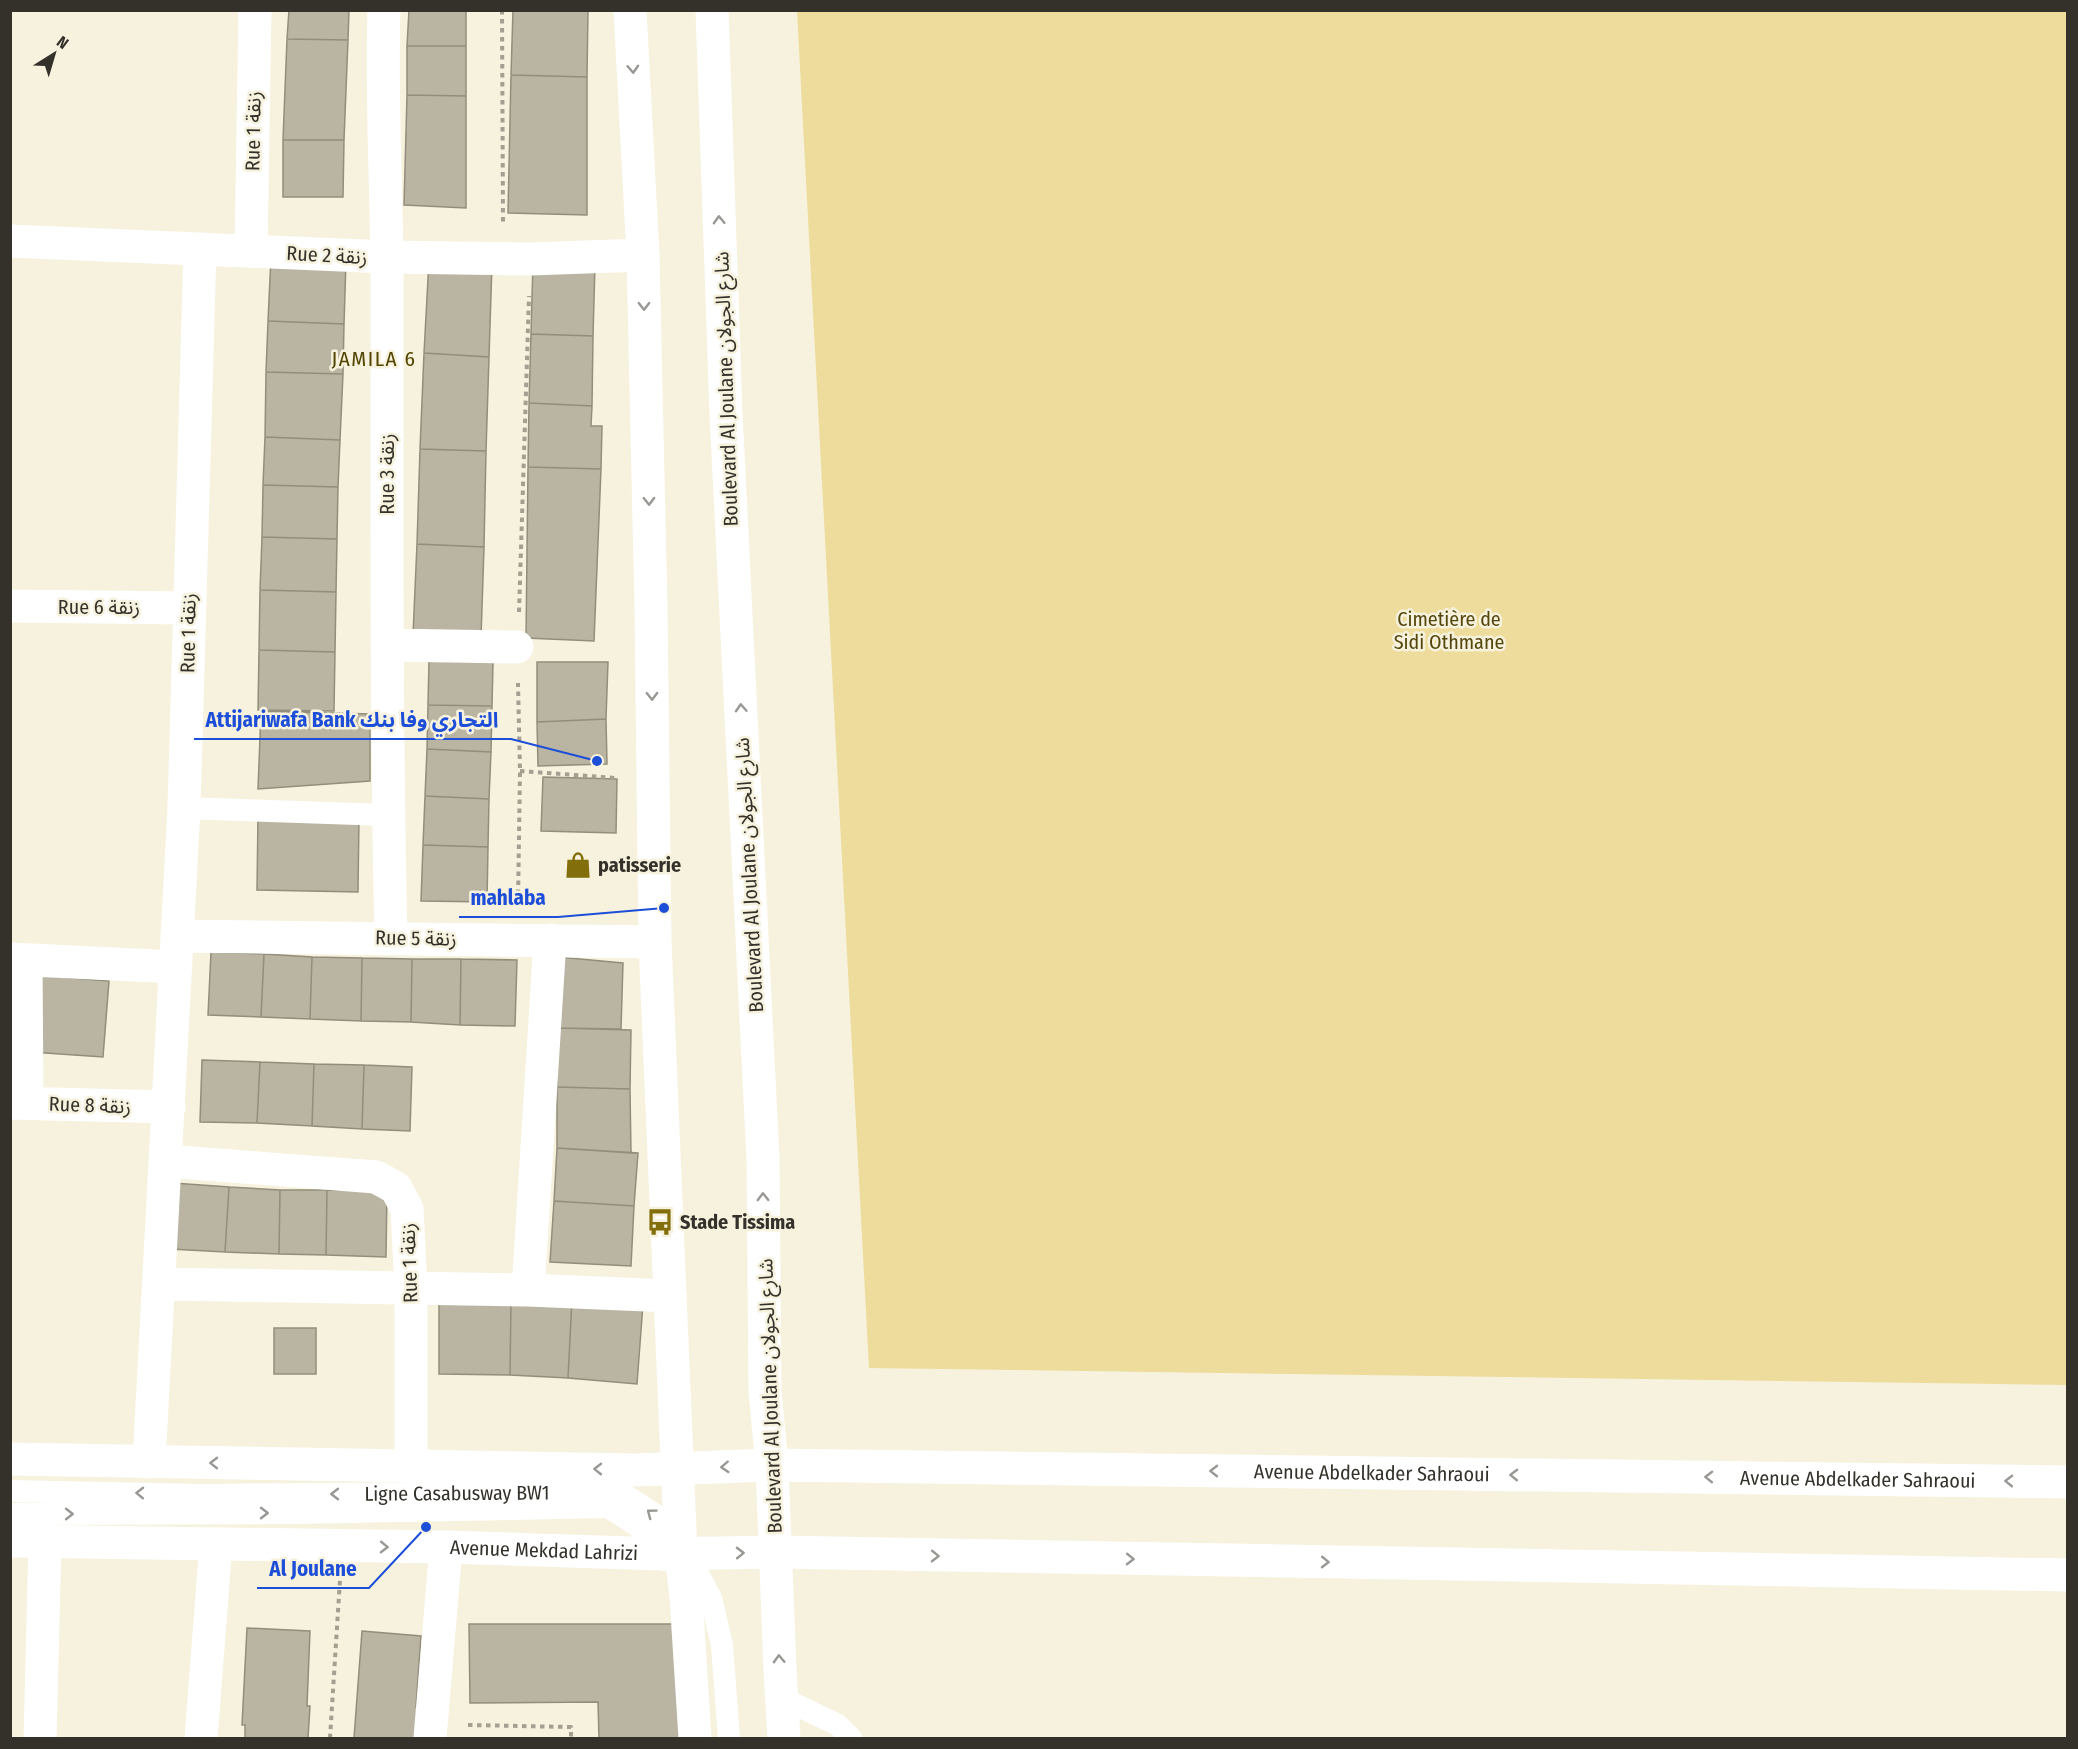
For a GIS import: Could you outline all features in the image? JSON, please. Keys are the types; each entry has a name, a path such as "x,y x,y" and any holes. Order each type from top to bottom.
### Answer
{"main road":[{"name":"Rue 1 زنقة","path":"251,251 255,10"},
{"name":"Rue 3 زنقة","path":"384,10 382,67 387,257 390,938"},
{"path":"630,10 643,255 655,942 678,1469 671,1554 686,1597 695,1738"},
{"name":"Boulevard Al Joulane شارع الجولان","path":"712,10 726,412 763,1159 765,1392 777,1552 784,1738"},
{"name":"Rue 2 زنقة","path":"10,241 387,257 517,259 643,255"},
{"name":"Rue 1 زنقة","path":"150,1462 183,808 200,249"},
{"name":"Rue 6 زنقة","path":"10,606 188,608"},
{"path":"387,645 517,647"},
{"name":"Rue 5 زنقة","path":"18,960 390,938 655,942"},
{"path":"528,1290 550,940"},
{"path":"18,960 19,1103"},
{"name":"Rue 8 زنقة","path":"19,1103 169,1107"},
{"name":"Rue 1 زنقة","path":"165,1161 376,1177 396,1188 407,1209 411,1289 411,1467"},
{"path":"159,1284 528,1290 670,1296"},
{"path":"10,1459 411,1467 678,1469"},
{"name":"Avenue Abdelkader Sahraoui","path":"678,1469 772,1465 2067,1482"},
{"name":"Avenue Mekdad Lahrizi","path":"10,1541 671,1554"},
{"path":"40,1738 45,1542"},
{"path":"201,1738 216,1544"},
{"path":"431,1732 446,1548"},
{"path":"671,1554 777,1552 2067,1575"}],"lane":[{"path":"183,808 388,815"},
{"name":"Ligne Casabusway BW1","path":"10,1491 199,1494 604,1492 628,1497 657,1516 671,1554"},
{"name":"Ligne Casabusway BW1","path":"10,1514 296,1513 608,1507 638,1526 671,1554 694,1568 711,1599 722,1645 729,1738"},
{"path":"686,1597 700,1623 710,1654 715,1738"},
{"path":"782,1698 838,1725 851,1738"}],"path":[{"path":"502,10 517,259 517,647 520,771 517,939"},
{"path":"520,771 653,781"},
{"path":"330,1738 342,1546"},
{"path":"431,1732 571,1727 571,1738"}],"green space":[{"name":"Cimetière de Sidi Othmane","path":"797,11 2067,11 2067,1385 869,1368"}],"building":[{"path":"289,10 349,10 348,40 287,39"},
{"path":"409,10 466,10 466,46 407,46"},
{"path":"513,10 588,10 587,77 511,75"},
{"path":"287,39 348,40 344,140 283,140"},
{"path":"407,46 466,46 466,96 407,95"},
{"path":"511,75 587,77 587,215 508,213"},
{"path":"407,95 466,96 466,208 404,205"},
{"path":"283,140 344,140 343,197 283,197"},
{"path":"271,257 346,260 344,324 268,321"},
{"path":"429,260 492,263 489,357 424,353"},
{"path":"533,262 595,264 593,336 531,334"},
{"path":"268,321 344,324 343,374 266,372"},
{"path":"531,334 593,336 592,406 529,403"},
{"path":"424,353 489,357 486,451 420,449"},
{"path":"266,372 343,374 340,440 265,437"},
{"path":"529,403 592,406 591,426 602,426 601,469 528,467"},
{"path":"265,437 340,440 338,487 263,485"},
{"path":"420,449 486,451 484,547 417,544"},
{"path":"528,467 601,469 594,641 526,638"},
{"path":"263,485 338,487 337,539 262,537"},
{"path":"262,537 337,539 336,592 260,590"},
{"path":"417,544 484,547 481,638 413,635"},
{"path":"260,590 336,592 335,652 259,650"},
{"path":"259,650 335,652 334,711 258,710"},
{"path":"429,661 493,662 492,706 428,705"},
{"path":"537,662 608,662 606,719 537,722"},
{"path":"428,705 492,706 491,752 427,749"},
{"path":"261,711 370,714 370,781 258,789"},
{"path":"606,719 607,764 538,766 537,722"},
{"path":"427,749 491,752 489,799 425,796"},
{"path":"543,777 617,779 616,833 541,831"},
{"path":"425,796 489,799 488,847 423,845"},
{"path":"258,815 359,817 358,892 257,890"},
{"path":"423,845 488,847 487,902 421,901"},
{"path":"211,952 264,954 261,1017 208,1015"},
{"path":"264,954 312,957 310,1019 261,1017"},
{"path":"312,957 362,958 361,1021 310,1019"},
{"path":"558,957 623,963 621,1029 558,1028"},
{"path":"362,958 412,959 411,1022 361,1021"},
{"path":"412,959 461,959 460,1025 411,1022"},
{"path":"461,959 517,960 515,1026 460,1025"},
{"path":"36,975 109,981 103,1057 31,1052"},
{"path":"558,1028 631,1030 630,1089 557,1087"},
{"path":"202,1060 260,1062 257,1123 200,1122"},
{"path":"260,1062 314,1064 312,1126 257,1123"},
{"path":"314,1064 364,1065 362,1129 312,1126"},
{"path":"364,1065 412,1067 410,1131 362,1129"},
{"path":"557,1087 630,1089 631,1153 557,1148"},
{"path":"557,1148 638,1153 634,1206 554,1201"},
{"path":"173,1183 229,1187 225,1252 170,1249"},
{"path":"229,1187 280,1190 279,1254 225,1252"},
{"path":"280,1190 327,1190 326,1255 279,1254"},
{"path":"327,1190 387,1191 386,1257 326,1255"},
{"path":"554,1201 634,1206 631,1266 550,1262"},
{"path":"439,1299 511,1300 510,1375 439,1374"},
{"path":"572,1299 568,1378 510,1375 511,1300"},
{"path":"572,1299 643,1304 637,1384 568,1378"},
{"path":"274,1328 316,1328 316,1374 274,1374"},
{"path":"469,1624 680,1624 680,1738 599,1738 598,1702 470,1703"},
{"path":"247,1628 310,1631 308,1738 245,1738 245,1725 242,1725"},
{"path":"362,1631 421,1636 416,1707 421,1708 419,1738 354,1738"}],"place":[{"name":"Attijariwafa Bank التجاري وفا بنك","path":"597,761"},
{"name":"patisserie","path":"578,865"},
{"name":"mahlaba","path":"664,908"},
{"name":"Stade Tissima","path":"660,1222"},
{"name":"Al Joulane","path":"426,1527"}],"district":[{"name":"JAMILA 6","path":"374,359"}]}
